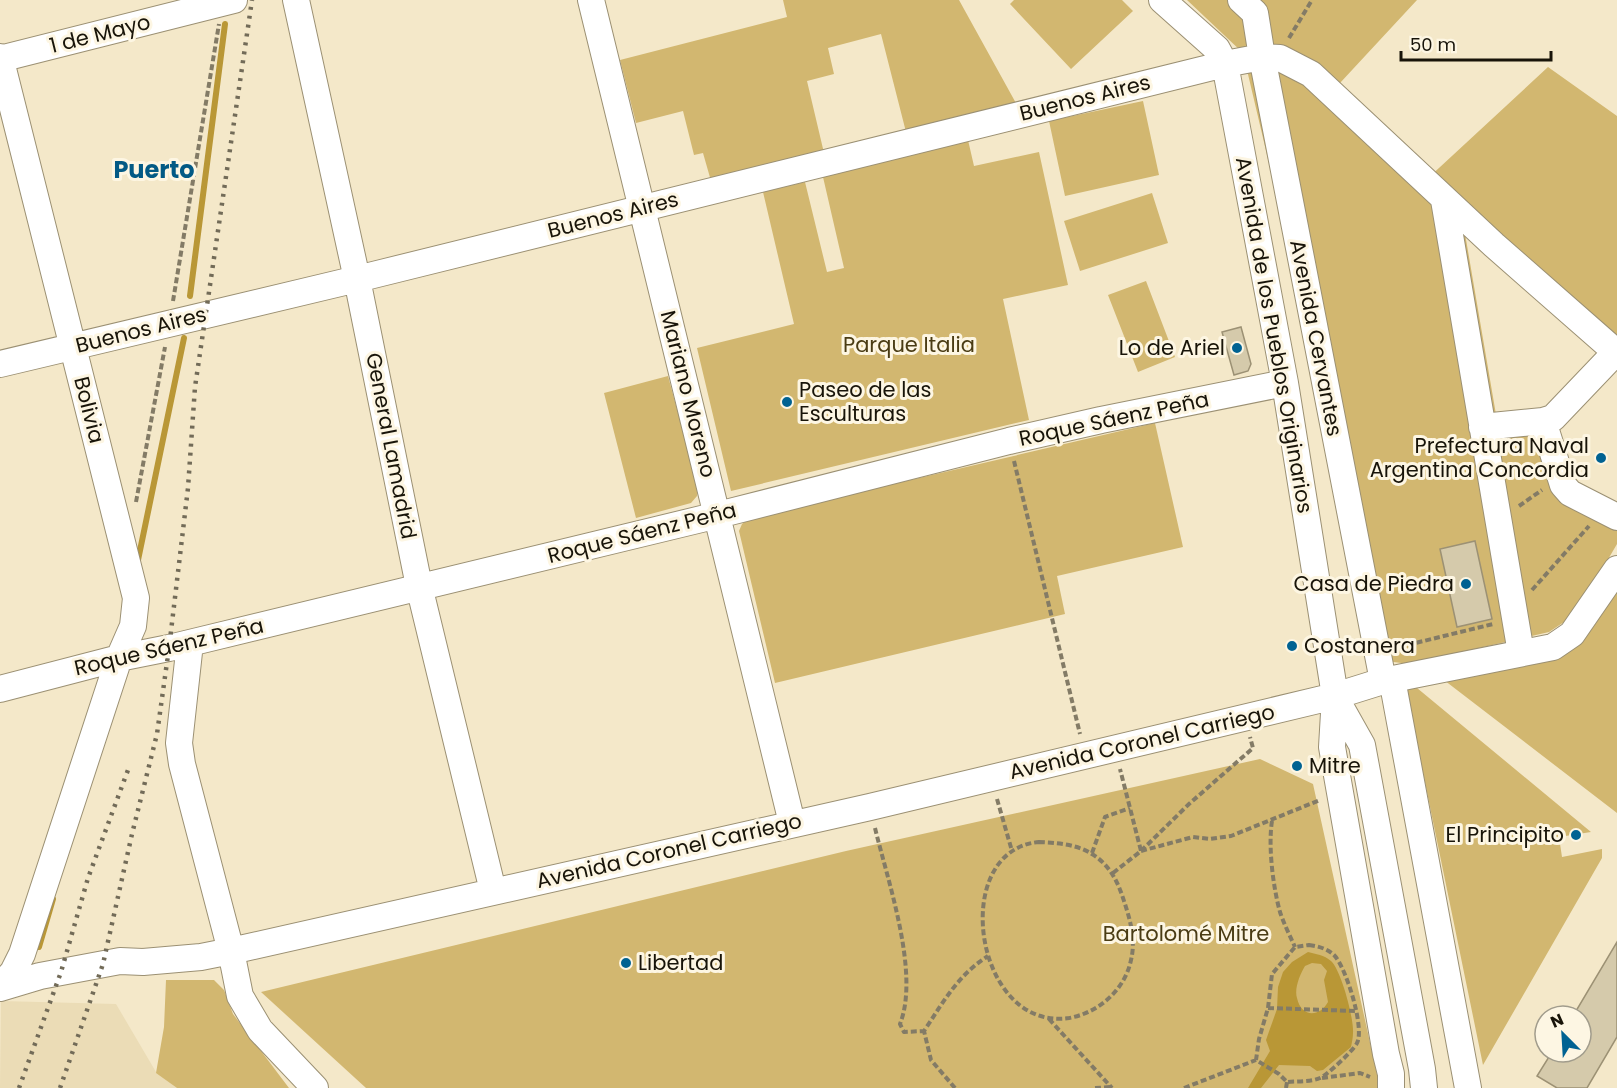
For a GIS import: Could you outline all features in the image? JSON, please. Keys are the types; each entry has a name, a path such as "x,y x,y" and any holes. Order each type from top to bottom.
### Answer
{"street":[{"name":"General Lamadrid","path":"296,0 357,279 419,586 494,891"},
{"name":"Mariano Moreno","path":"591,0 792,823"},
{"name":"Avenida de los Pueblos Originarios","path":"1162,0 1217,49 1225,64 1285,383 1335,696 1332,747 1391,1074 1391,1087"},
{"name":"Avenida Cervantes","path":"1241,0 1255,13 1271,58 1387,680 1468,1088"},
{"name":"1 de Mayo","path":"0,58 228,2"},
{"name":"Bolivia","path":"0,58 135,598 132,626 118,658 22,954 13,972 0,987"},
{"name":"Buenos Aires","path":"0,364 357,279 1225,64 1271,58"},
{"path":"1271,58 1311,74 1444,200 1616,353 1553,418 1482,427"},
{"path":"1444,200 1521,652"},
{"name":"Roque Sáenz Peña","path":"0,689 118,658 190,643 718,515 1009,441 1285,383"},
{"path":"1543,421 1563,485 1570,493 1617,517"},
{"name":"Avenida Coronel Carriego","path":"0,987 40,976 120,960 143,962 201,957 231,951 870,807 1335,696 1387,680 1553,647 1572,634 1617,569"},
{"path":"190,643 179,743 180,754 231,951 240,996 260,1030 315,1088"},
{"name":"Avenida de los Pueblos Originarios","path":"1335,696 1362,745 1421,1059 1424,1088"}],"path":[{"path":"1271,58 1312,0"},
{"path":"134,510 228,2"},
{"path":"1009,441 1085,755"},
{"path":"1498,520 1561,477"},
{"path":"1113,873 1141,851 1189,804 1253,748 1245,718"},
{"path":"1114,748 1141,851"},
{"path":"1141,851 1193,837 1210,839 1231,836 1340,792"},
{"path":"870,807 907,976 905,1011 900,1024 904,1032 924,1031"},
{"path":"1092,853 1105,817 1130,808"},
{"path":"1272,820 1270,836 1280,911 1295,948"},
{"path":"1005,824 1012,851"},
{"path":"1027,843 1073,846 1092,853 1113,873 1121,892 1131,925 1133,945 1131,960 1119,987 1094,1010 1066,1018 1048,1019 1015,1002 994,973 988,956 983,926 984,895 998,867 1012,851 1027,843"},
{"path":"1256,1060 1268,1008 1272,974 1295,948 1309,945 1322,947 1334,955 1343,969 1360,1031 1358,1043 1321,1078"},
{"path":"955,1088 931,1060 924,1031 951,989 967,970 988,956"},
{"path":"1268,1008 1356,1011"},
{"path":"1048,1019 1111,1087"},
{"path":"1256,1060 1287,1082 1360,1073 1391,1087"},
{"path":"1185,1088 1256,1060"},
{"path":"1286,1088 1287,1082"},
{"path":"1095,1088 1111,1087"}],"shaded area":[{"path":"1308,952 1326,957 1335,966 1343,984 1351,1017 1353,1033 1351,1047 1323,1070 1317,1071 1310,1066 1279,1065 1261,1088 1248,1088 1270,1051 1266,1040 1277,1009 1278,987 1283,972 1292,962","holes":["1312,963 1321,964 1327,971 1324,980 1328,1002 1320,1011 1306,1012 1299,1004 1296,994 1299,977 1305,966"]},
{"path":"1,1001 116,1004 156,1072 177,1088 0,1088"}],"green space":[{"path":"783,0 959,0 1017,105 906,132 881,34 828,48 834,74 807,81 824,153 711,181 703,153 694,155 683,111 636,123 620,60 787,17"},
{"path":"1014,0 1122,0 1133,11 1071,69 1010,4"},
{"path":"1187,0 1417,0 1340,83 1426,180 1548,67 1617,116 1617,346 1462,216 1499,432 1531,425 1556,476 1617,524 1617,544 1576,614 1549,632 1409,664 1386,661 1243,53"},
{"path":"1143,101 1159,175 1065,196 1049,121"},
{"name":"Parque Italia","path":"968,140 974,166 1039,152 1068,285 1003,299 1029,420 731,491 697,348 794,324 763,192 805,182 827,272 844,268 823,177"},
{"path":"1152,193 1168,243 1080,271 1064,221"},
{"path":"1146,281 1175,357 1138,372 1108,295"},
{"path":"668,376 698,487 697,496 691,503 636,518 604,393"},
{"path":"1155,423 1183,547 1057,576 1065,614 775,683 739,531 742,524 751,517"},
{"path":"1617,583 1617,813 1440,677 1522,657"},
{"path":"1411,683 1591,832 1559,837 1562,857 1602,849 1602,858 1483,1065 1405,685"},
{"name":"Bartolomé Mitre","path":"1260,759 1313,784 1380,1088 366,1088 261,992 846,851"},
{"path":"166,980 214,980 224,990 233,1014 289,1088 177,1088 156,1073 164,1027"}],"building":[{"name":"Lo de Ariel","path":"1241,327 1251,364 1248,371 1234,375 1222,332"},
{"name":"Casa de Piedra","path":"1475,541 1492,619 1457,627 1440,549"},
{"path":"1617,942 1617,1037 1587,1088 1557,1088 1537,1076 1544,1064 1593,1064 1593,1004 1580,1004"}],"waterway":[{"path":"190,296 225,24"},
{"path":"137,565 184,338"},
{"path":"39,947 53,899"}],"railway":[{"path":"60,1088 103,964 157,734 188,488 195,387 252,0"},
{"path":"19,1088 61,972 88,878 128,770"}],"place":[{"name":"Lo de Ariel","path":"1237,348"},
{"name":"Paseo de las Esculturas","path":"787,402"},
{"name":"Prefectura Naval Argentina Concordia","path":"1601,458"},
{"name":"Casa de Piedra","path":"1466,584"},
{"name":"Costanera","path":"1292,646"},
{"name":"Mitre","path":"1297,766"},
{"name":"El Principito","path":"1576,835"},
{"name":"Libertad","path":"626,963"}],"district":[{"name":"Puerto","path":"154,170"}]}
